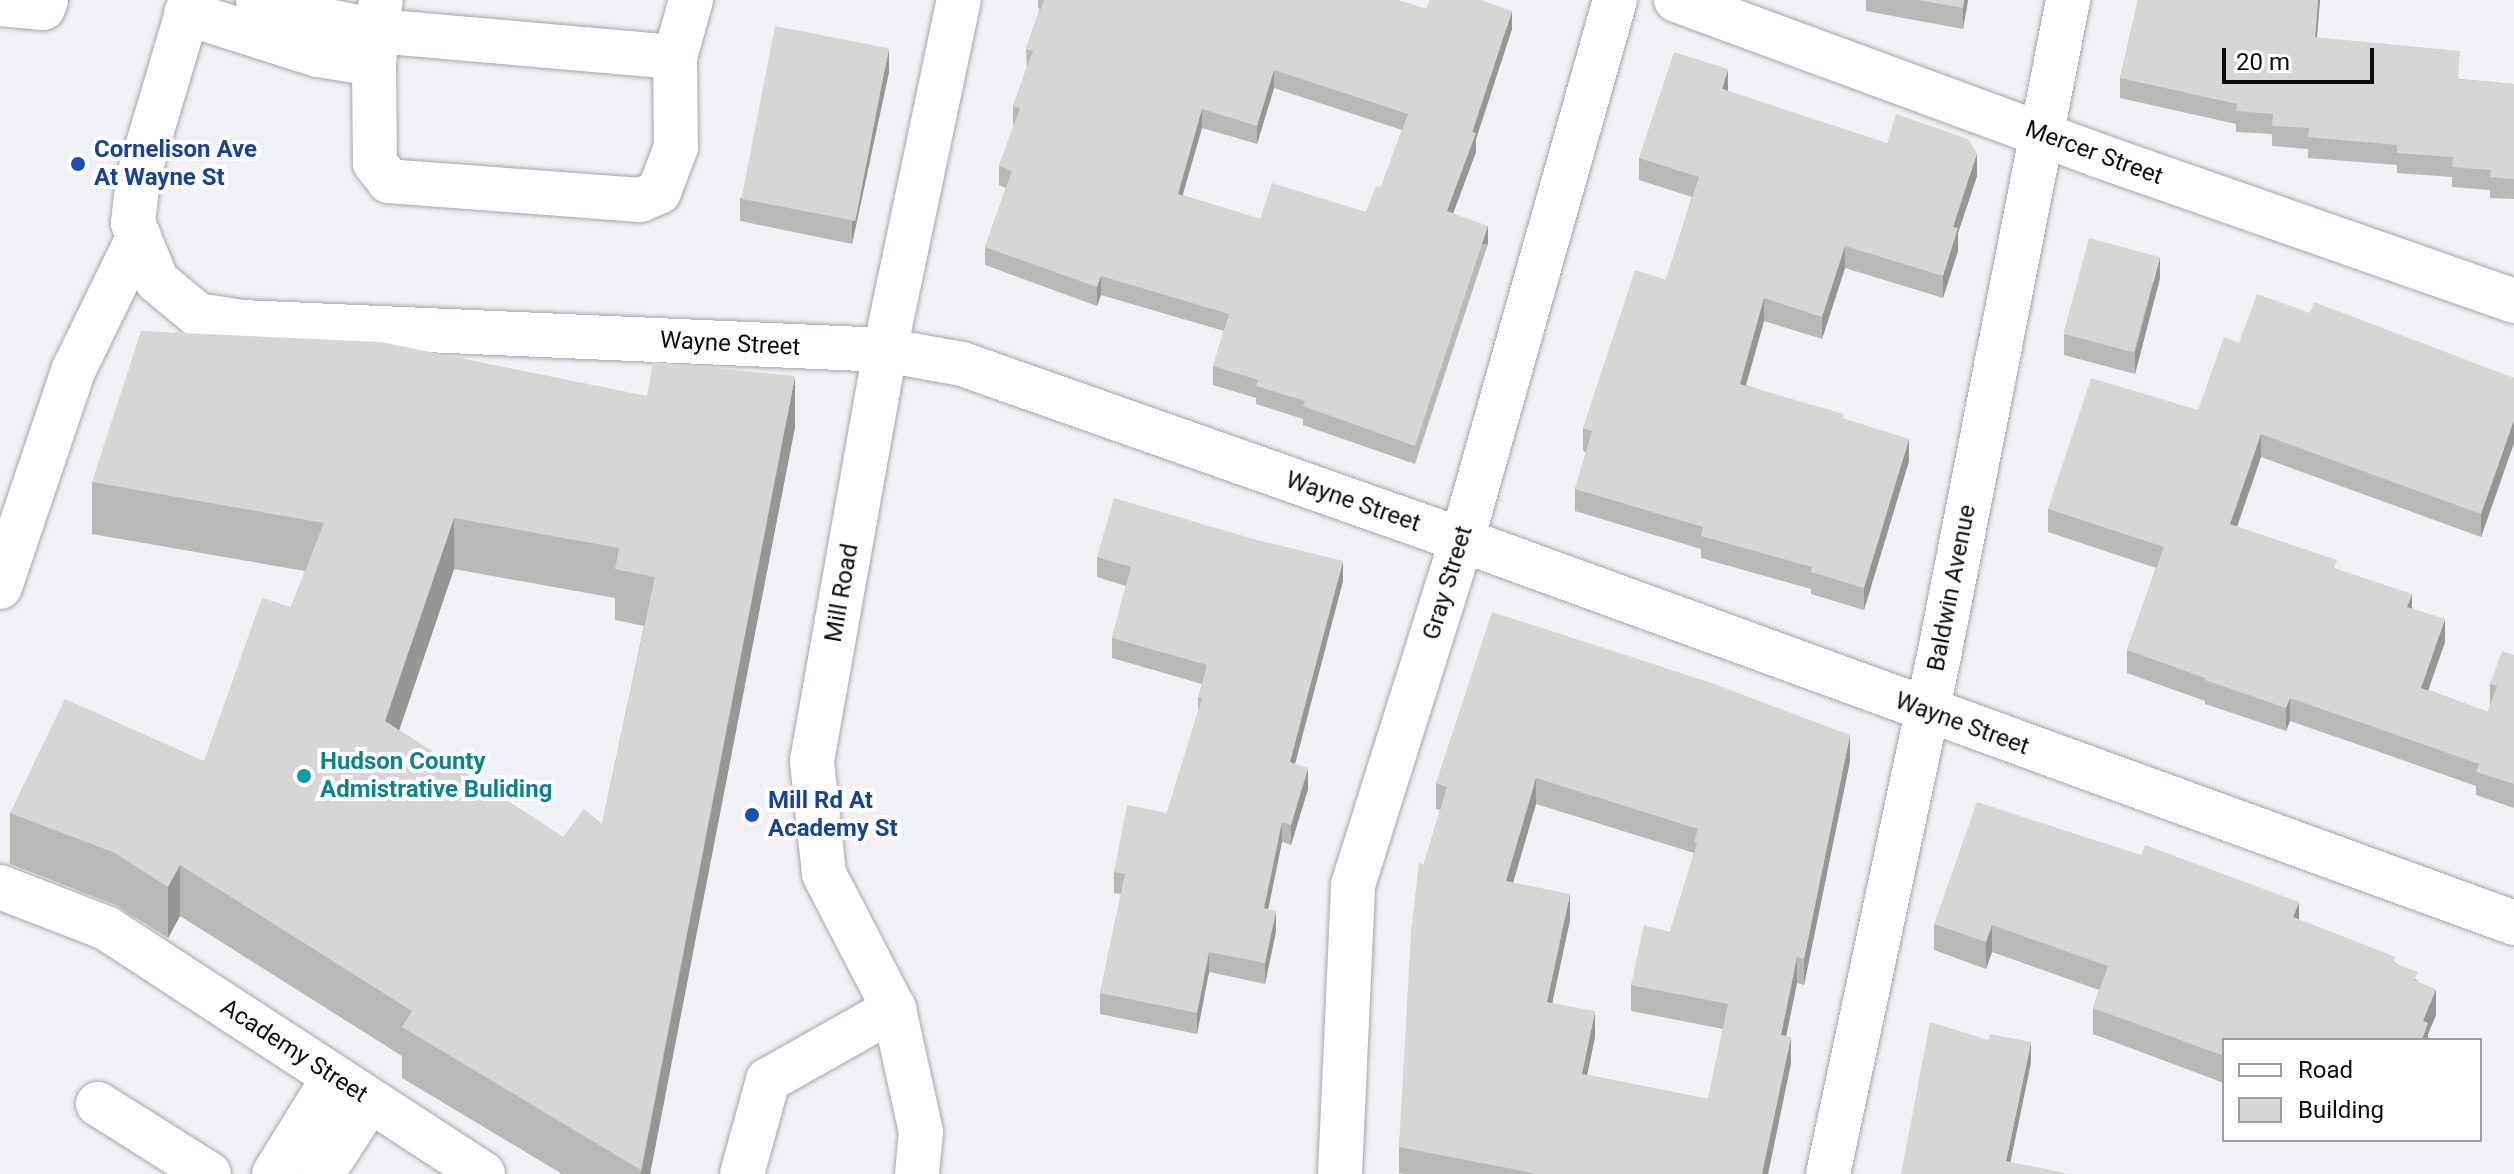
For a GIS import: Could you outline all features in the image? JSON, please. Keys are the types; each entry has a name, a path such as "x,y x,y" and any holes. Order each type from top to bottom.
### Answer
{"street":[{"path":"0,4 43,8 46,0"},
{"path":"258,0 377,32 675,57"},
{"path":"377,32 375,163 389,181 640,200 659,192 676,147 675,57 691,0"},
{"name":"Mill Road","path":"917,1174 921,1132 894,1009 824,874 812,761 885,350 959,0"},
{"name":"Gray Street","path":"1340,1174 1353,885 1462,540 1615,0"},
{"name":"Mercer Street","path":"1676,0 2514,301"},
{"name":"Baldwin Avenue","path":"1828,1174 1927,712 2068,0"},
{"path":"0,587 74,369 139,236 133,223 138,178 188,6 318,55 377,32"},
{"name":"Wayne Street","path":"139,236 157,281 198,315 242,322 885,350 962,364 1462,540 1927,712 2514,923"},
{"name":"Academy Street","path":"0,887 106,928 483,1174"},
{"path":"742,1174 768,1080 894,1009"},
{"path":"274,1174 334,1077"},
{"path":"322,1174 370,1100"},
{"path":"98,1104 209,1174"}],"building":[{"path":"1044,0 1397,0 1426,9 1430,0 1481,0 1512,11 1472,132 1476,133 1447,211 1488,226 1415,446 1303,406 1305,401 1256,386 1258,380 1213,366 1229,314 1101,276 1097,287 985,247 1012,171 999,166 1020,108 1013,106 1033,51 1026,49","holes":["1274,70 1408,114 1381,187 1376,186 1366,212 1272,183 1260,219 1178,194 1202,109 1257,126"]},
{"path":"1919,0 1964,0 1963,8"},
{"path":"2138,0 2318,0 2315,37 2460,51 2458,79 2514,84 2514,179 2490,177 2491,170 2452,167 2453,157 2397,153 2397,145 2308,137 2309,128 2272,126 2273,114 2236,111 2237,104 2120,78"},
{"path":"775,26 889,48 855,221 741,199"},
{"path":"1674,52 1728,69 1722,89 1887,143 1896,114 1968,139 1977,153 1953,227 1958,228 1943,276 1845,246 1822,317 1764,298 1740,384 1844,414 1843,418 1909,439 1864,588 1811,572 1812,567 1701,536 1703,527 1575,489 1592,431 1583,428 1635,270 1666,280 1699,177 1639,158"},
{"path":"2089,238 2160,257 2134,353 2063,334"},
{"path":"2257,294 2310,313 2314,302 2514,378 2514,420 2481,514 2261,434 2230,524 2337,560 2334,568 2412,594 2407,607 2445,619 2421,688 2488,712 2497,686 2490,684 2502,651 2514,655 2514,784 2476,772 2479,764 2371,726 2290,698 2286,708 2127,650 2164,547 2048,509 2091,378 2198,410 2224,337 2239,343"},
{"name":"Hudson County Admistrative Buliding","path":"141,331 381,342 647,396 653,362 795,376 641,1170 402,1027 412,1011 180,865 168,887 115,853 10,813 65,699 204,761 262,598 291,607 324,523 92,482","holes":["454,518 619,548 615,569 655,577 602,824 584,809 563,837 385,721"]},
{"path":"1114,498 1250,538 1343,561 1290,762 1308,768 1291,825 1282,822 1264,908 1276,911 1265,963 1209,952 1197,1013 1100,993 1125,874 1114,872 1127,805 1167,813 1202,698 1198,697 1207,665 1112,638 1131,567 1097,557"},
{"path":"1492,612 1709,682 1850,735 1804,959 1797,957 1781,1035 1791,1037 1762,1174 1538,1174 1399,1147 1411,932 1419,863 1424,864 1447,787 1436,783","holes":["1536,778 1698,829 1694,842 1697,843 1670,932 1644,925 1631,985 1728,1004 1708,1099 1582,1074 1595,1011 1547,1002 1570,894 1506,881"]},
{"path":"1977,802 2141,855 2145,845 2299,902 2293,917 2396,957 2393,963 2418,972 2414,980 2436,989 2423,1021 2428,1023 2423,1038 2222,1038 2222,1055 2093,1008 2108,966 1992,925 1986,942 1934,924"},
{"path":"1930,1022 1988,1040 1990,1034 2031,1042 2006,1161 2070,1174 1901,1174"}],"place":[{"name":"Cornelison Ave At Wayne St","path":"78,164"},
{"name":"Hudson County Admistrative Buliding","path":"304,776"},
{"name":"Mill Rd At Academy St","path":"752,815"}]}
